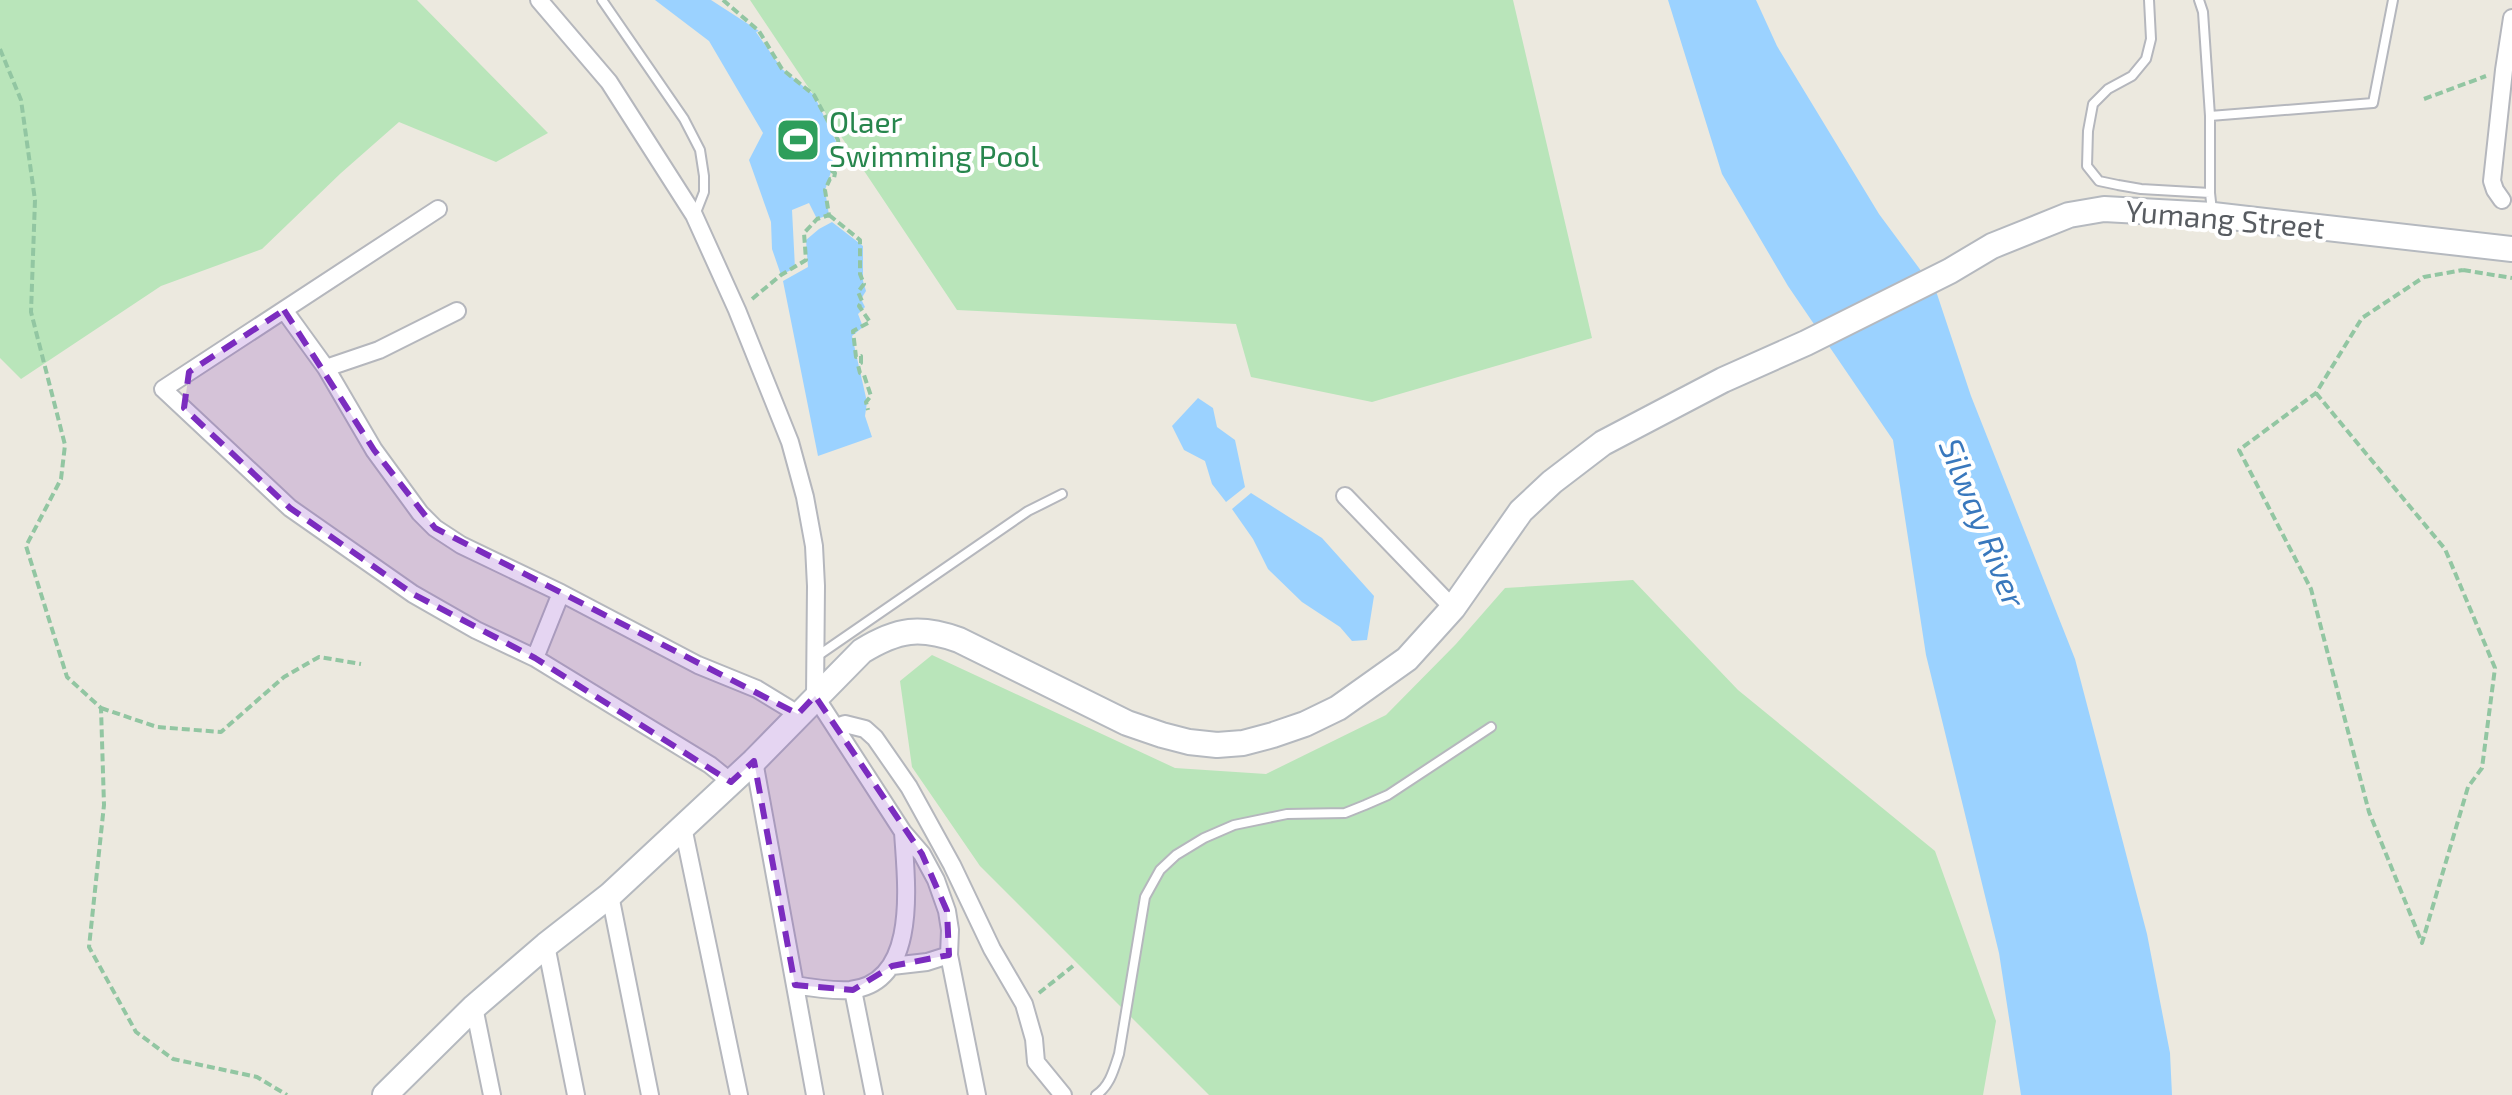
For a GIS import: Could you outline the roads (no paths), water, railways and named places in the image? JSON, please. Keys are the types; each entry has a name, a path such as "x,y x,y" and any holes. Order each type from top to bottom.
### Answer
{"main road":[{"name":"Yumang Street","path":"397,1090 474,1007 610,895 754,761 862,651 879,640 903,632 922,630 940,633 1127,723 1189,742 1217,745 1243,743 1305,724 1338,708 1407,659 1453,608 1521,511 1552,482 1593,451 1657,413 1806,343 1950,271 1992,246 2069,215 2104,209 2212,204 2512,249"}],"street":[{"path":"539,0 609,82 694,215 737,310 790,442 814,546 815,696 903,832 922,854 936,880 947,911 949,955 977,1095"},
{"path":"2502,200 2492,181 2512,18"},
{"path":"438,209 163,389 290,508 413,594 476,630 535,658 710,765 731,782"},
{"path":"284,310 326,368 374,450 420,513 435,528 492,561 561,593 698,665 757,689 798,714"},
{"path":"326,368 379,350 457,311"},
{"path":"184,408 189,372"},
{"path":"1345,496 1453,608"},
{"path":"535,658 561,593"},
{"path":"836,727 845,724 865,729 875,738 909,787 952,865 992,949 1024,1004 1034,1039 1036,1062 1063,1095"},
{"path":"754,761 815,1095"},
{"path":"683,827 739,1095"},
{"path":"795,985 853,990 879,978 892,966 904,926 906,872 903,832"},
{"path":"610,895 650,1095"},
{"path":"546,945 576,1095"},
{"path":"892,966 927,962 949,955"},
{"path":"853,990 874,1095"},
{"path":"474,1007 492,1095"}],"lane":[{"path":"602,0 684,119 700,150 704,192 694,215"},
{"path":"2149,0 2151,39 2146,59 2132,76 2108,89 2093,104 2087,166 2099,181 2212,204 2210,116 2203,12 2199,0"},
{"path":"2210,116 2373,103 2393,0"},
{"path":"815,658 1028,511 1062,494"},
{"path":"1096,1095 1110,1078 1119,1054 1145,897 1160,870 1176,855 1234,825 1287,814 1345,813 1365,805 1388,795 1491,727"}],"water":[{"name":"Olaer Swimming Pool","path":"655,0 711,0 759,31 756,32 782,69 814,95 839,148 825,190 829,215 817,219 809,203 792,210 795,268 781,275 772,249 771,222 749,160 763,133 709,41"},
{"name":"Silway River","path":"1668,0 1756,0 1777,46 1879,214 1936,291 1971,396 2075,659 2147,934 2170,1053 2172,1095 2021,1095 1999,953 1926,655 1893,440 1788,286 1722,174"},
{"name":"Olaer Swimming Pool","path":"832,222 863,246 866,291 861,299 865,307 858,314 863,327 852,336 867,402 865,416 872,437 818,456 783,281 808,267 806,240"},
{"path":"1198,398 1213,408 1217,427 1235,440 1245,487 1226,502 1212,484 1205,461 1184,450 1172,426"},
{"path":"1251,493 1322,538 1374,596 1367,640 1352,641 1340,627 1302,602 1268,569 1253,539 1232,509"}],"place":[{"name":"Olaer Swimming Pool","path":"798,140"}]}
